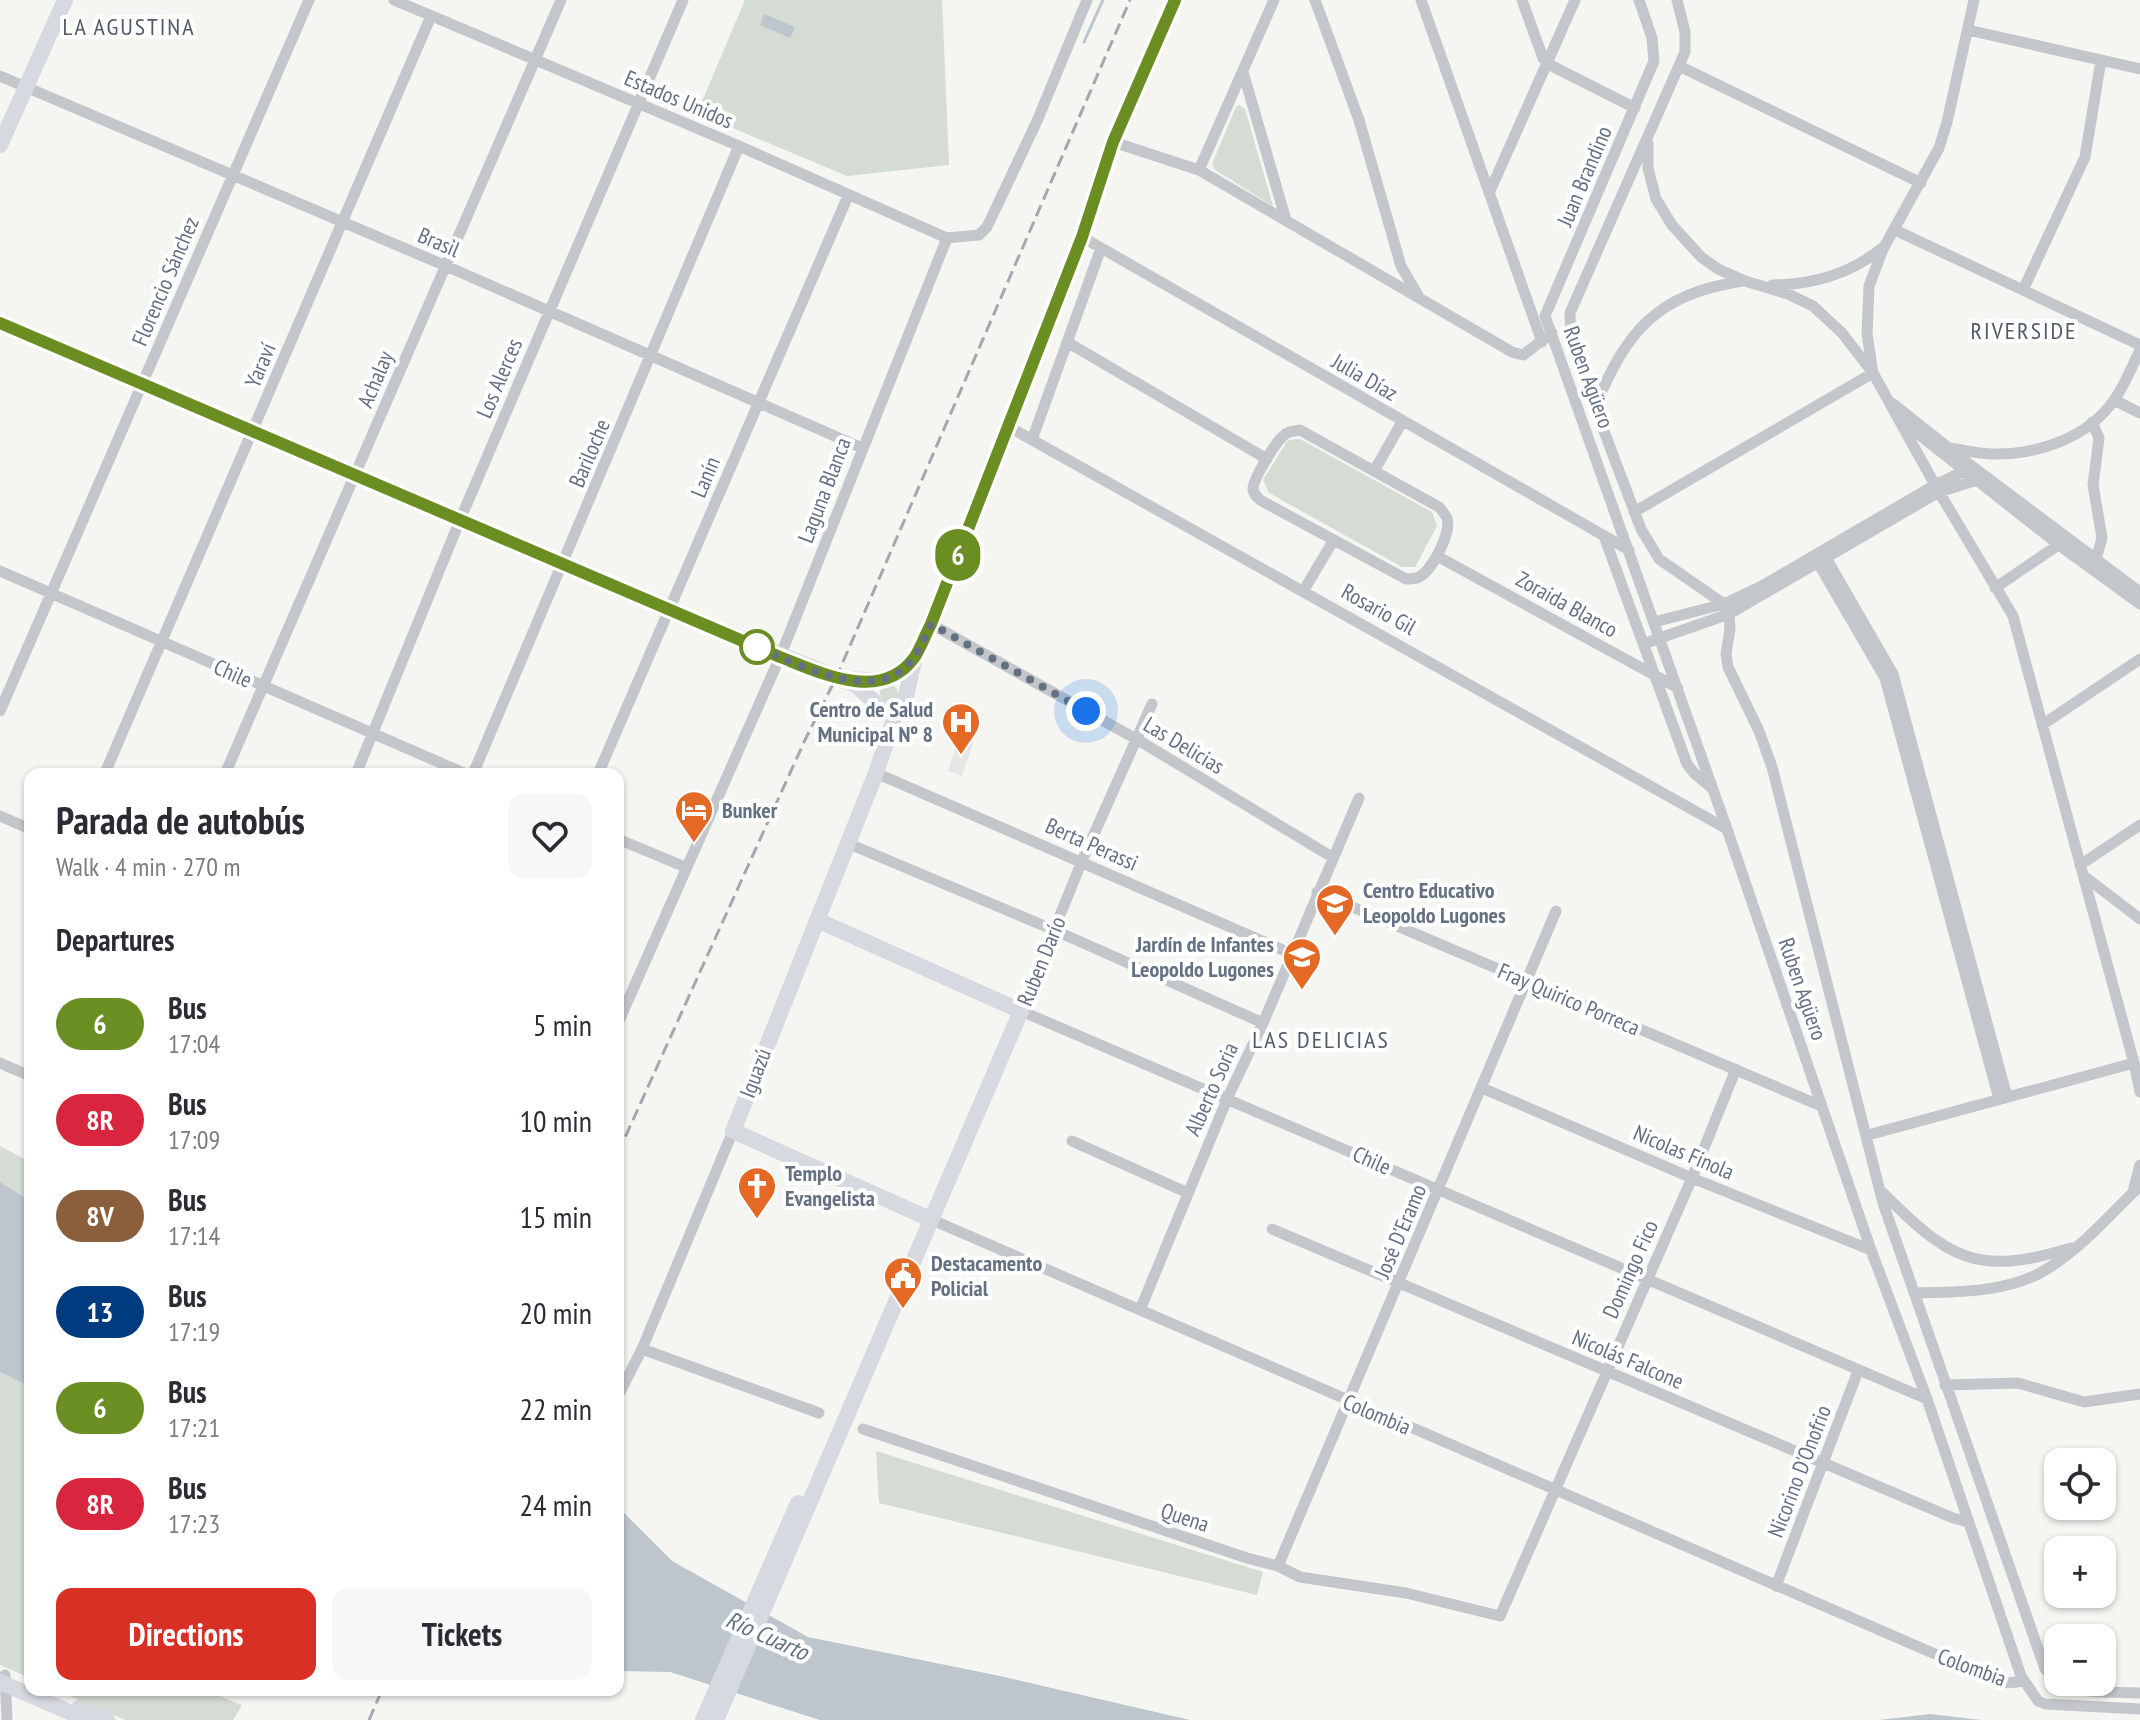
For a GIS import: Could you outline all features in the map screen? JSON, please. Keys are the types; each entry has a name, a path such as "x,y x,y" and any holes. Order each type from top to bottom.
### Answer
{"main road":[{"path":"0,145 65,0"},
{"path":"884,695 898,679 905,689 1082,237 1113,142 1175,0"},
{"path":"0,323 780,657 884,695"},
{"path":"884,695 915,657"},
{"name":"Iguazú","path":"733,1131 885,748 884,695"},
{"name":"Chile","path":"817,920 1021,1011"},
{"name":"Ruben Darío","path":"816,1476 919,1236 930,1219 1021,1011"},
{"name":"Colombia","path":"733,1131 930,1219"},
{"path":"703,1720 816,1476"},
{"path":"716,1720 816,1476"},
{"path":"2,1680 24,1685"},
{"path":"2,1680 24,1690"},
{"path":"36,1696 88,1720"},
{"path":"53,1696 107,1720"}],"street":[{"name":"Florencio Sánchez","path":"0,711 309,0"},
{"name":"Estados Unidos","path":"394,0 947,238"},
{"name":"Achalay","path":"228,768 561,0"},
{"name":"Los Alerces","path":"359,768 460,520 683,0"},
{"path":"947,238 979,235 987,227 1037,121 1087,0"},
{"path":"1199,170 1274,0"},
{"path":"1315,0 1359,120 1401,266 1420,298"},
{"name":"Ruben Agüero","path":"1421,0 1542,342"},
{"path":"1522,0 1548,64 1635,108"},
{"path":"1490,191 1575,0"},
{"name":"Juan Brandino","path":"1545,316 1654,61 1652,38 1639,0"},
{"path":"1677,0 1685,32 1685,52 1570,313 1571,344 1651,549 1659,559 1726,609"},
{"path":"1873,373 1867,334 1869,286 1886,245 1939,148 1974,0"},
{"name":"Yaraví","path":"107,768 431,16"},
{"path":"1968,30 2140,69"},
{"path":"2023,290 2085,157 2101,60"},
{"path":"1679,66 1921,183"},
{"path":"1243,72 1286,220"},
{"name":"Brasil","path":"0,76 862,448"},
{"path":"1649,135 1648,168 1656,199 1672,225 1701,257 1745,281 1788,294 1813,306 1842,333 1873,373 2016,626 2140,1092"},
{"path":"1113,142 1199,170 1512,352 1523,355 1552,333"},
{"name":"Bariloche","path":"476,768 739,146"},
{"name":"Lanín","path":"601,768 848,196"},
{"path":"1895,230 2140,348 2114,400 2092,422 2057,443 2033,451 1990,454 1933,446"},
{"name":"Julia Díaz","path":"1082,237 1629,550"},
{"name":"Laguna Blanca","path":"624,1009 780,657 947,238"},
{"path":"1759,285 1796,285 1836,275 1886,245"},
{"path":"1032,440 1101,248"},
{"path":"1595,407 1622,349 1649,320 1686,294 1745,281"},
{"name":"Ruben Agüero","path":"1545,316 1661,639 2021,1676"},
{"path":"1067,342 1267,459"},
{"path":"1634,512 1873,373"},
{"path":"1887,399 1949,448 1969,469"},
{"path":"2114,400 2140,413"},
{"path":"1896,416 2064,541 2140,604"},
{"path":"1374,471 1402,422"},
{"path":"2092,422 2099,438 2093,485 2102,538 2096,559"},
{"name":"Rosario Gil","path":"1009,427 1727,829"},
{"path":"1300,430 1439,507 1447,518 1447,531 1437,556 1417,578 1406,579 1260,500 1253,486 1267,459 1282,436 1300,430"},
{"path":"1643,644 1726,609 1969,469"},
{"path":"1937,489 1983,480"},
{"path":"1604,536 1687,764 1713,789"},
{"path":"1304,590 1333,541"},
{"path":"1995,588 2064,541"},
{"path":"2064,541 2096,559 2140,592"},
{"name":"Zoraida Blanco","path":"1437,556 1678,688"},
{"path":"1820,557 1885,678 2003,1098"},
{"name":"Chile","path":"0,571 452,768"},
{"path":"1654,622 1726,609"},
{"path":"1726,609 1728,667 1759,731 1772,767 1883,1203 2045,1669 2056,1681 2070,1689 2140,1693"},
{"name":"Las Delicias","path":"931,624 1138,740 1332,857"},
{"path":"2042,725 2140,659"},
{"name":"Ruben Darío","path":"1021,1011 1082,861 1152,704"},
{"name":"Berta Perassi","path":"876,773 1292,954"},
{"name":"Alberto Soria","path":"1140,1310 1228,1097 1359,798"},
{"path":"0,816 24,826"},
{"path":"2082,870 2140,825"},
{"path":"624,842 685,867"},
{"path":"847,843 1263,1023"},
{"path":"2082,870 2140,919"},
{"name":"Fray Quirico Porreca","path":"1317,892 1821,1106"},
{"name":"José D'Eramo","path":"1278,1566 1556,911"},
{"name":"Chile","path":"1021,1011 1228,1097 1927,1399"},
{"path":"0,1063 24,1073"},
{"path":"1868,1135 2134,1063"},
{"name":"Domingo Fico","path":"1500,1616 1692,1178 1736,1069"},
{"name":"Nicolas Finola","path":"1482,1088 1871,1250"},
{"name":"Iguazú","path":"624,1384 642,1349 733,1131"},
{"path":"1072,1141 1188,1193"},
{"path":"1914,1293 2004,1286 2045,1271 2079,1245 2136,1189 2140,1165"},
{"path":"1882,1192 1921,1231 1958,1255 2000,1262 2043,1257 2079,1245"},
{"name":"Colombia","path":"930,1219 2002,1683 2018,1682 2021,1676"},
{"name":"Nicolás Falcone","path":"1272,1229 1823,1465 1969,1522"},
{"path":"642,1349 819,1413"},
{"name":"Nicorino D'Onofrio","path":"1776,1586 1858,1371"},
{"path":"1945,1385 2018,1383 2084,1402 2140,1394"},
{"name":"Quena","path":"863,1429 1232,1554 1278,1566 1300,1577 1406,1593 1500,1616"},
{"path":"2021,1676 2038,1701 2045,1704 2140,1709"},
{"path":"2,1680 7,1720"}],"shaded area":[{"path":"745,0 942,0 949,165 847,176 697,113"},
{"path":"1239,105 1245,109 1273,206 1215,170 1212,164"},
{"path":"1300,439 1432,512 1437,526 1415,567 1402,567 1269,493 1263,480 1288,440"},
{"path":"885,684 893,684 898,693 896,700 885,702 880,697 880,689"},
{"name":"Centro de Salud Municipal Nº 8","path":"959,736 974,741 962,776 948,771"},
{"path":"0,1146 24,1159 24,1198 0,1182"},
{"path":"0,1372 24,1384 24,1675 0,1665"},
{"path":"876,1451 1263,1572 1257,1595 879,1503"},
{"path":"70,1696 219,1696 242,1705 233,1720 125,1720"}],"water":[{"path":"764,14 795,27 790,38 760,25"},
{"path":"0,1182 24,1197 24,1384 0,1372"},
{"name":"Río Cuarto","path":"624,1513 672,1561 808,1637 1000,1676 1190,1720 820,1720 670,1672 624,1671"},
{"path":"1930,1714 1982,1720 1879,1720"}],"waterway":[{"path":"1084,42 1103,0"}],"railway":[{"path":"624,1140 836,678 1130,0"},
{"path":"369,1720 379,1696"}],"bus line":[{"name":"6","path":"0,323 780,657 836,678 878,682 905,668 915,657 931,624 1082,237 1113,142 1175,0"}],"place":[{"name":"Centro de Salud Municipal Nº 8","path":"961,756"},
{"name":"Bunker","path":"694,844"},
{"name":"Centro Educativo Leopoldo Lugones","path":"1335,937"},
{"name":"Jardín de Infantes Leopoldo Lugones","path":"1302,991"},
{"name":"Templo Evangelista","path":"757,1220"},
{"name":"Destacamento Policial","path":"903,1310"}],"district":[{"name":"LA AGUSTINA","path":"129,27"},
{"name":"RIVERSIDE","path":"2024,331"},
{"name":"LAS DELICIAS","path":"1321,1040"}],"route":[{"path":"757,647 753,645 836,678 878,682 905,668 915,657 931,624 1086,711"}]}
